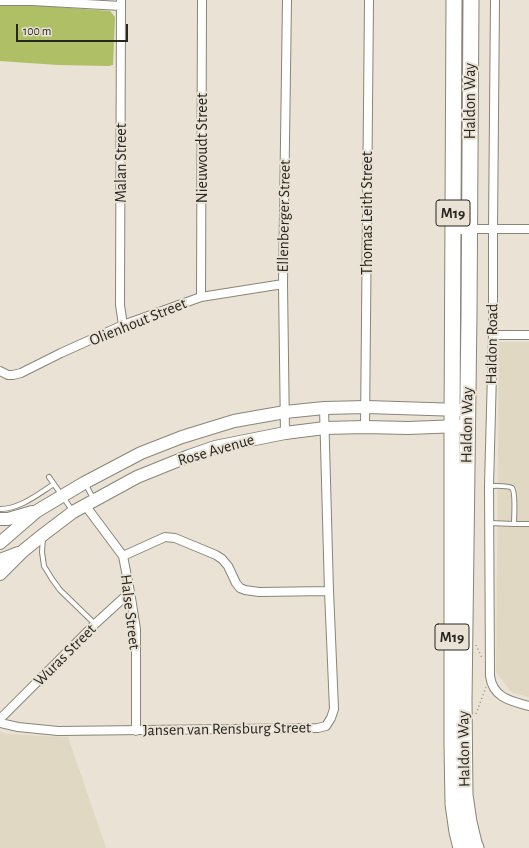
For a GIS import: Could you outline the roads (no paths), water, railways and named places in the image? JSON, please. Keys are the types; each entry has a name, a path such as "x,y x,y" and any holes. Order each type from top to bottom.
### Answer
{"highway":[{"name":"Haldon Way","path":"454,0 452,409 459,426 458,619 464,707 457,832 461,848"},
{"name":"Haldon Way","path":"459,426 467,410 469,333 471,0"},
{"path":"454,22 471,21"},
{"path":"454,111 470,112"},
{"path":"453,333 469,333"},
{"name":"Haldon Way","path":"459,803 476,848"}],"street":[{"name":"Nieuwoudt Street","path":"201,297 202,0"},
{"name":"Ellenberger Street","path":"285,433 283,284 287,0"},
{"name":"Thomas Leith Street","path":"366,427 369,0"},
{"name":"Haldon Road","path":"495,0 493,335 489,486 490,676 494,688 504,698 529,706"},
{"path":"0,1 121,3"},
{"name":"Malan Street","path":"121,3 120,306 123,325"},
{"path":"453,231 470,229 529,229"},
{"name":"Olienhout Street","path":"0,371 8,375 21,373 67,350 102,336 123,325 201,297 283,284"},
{"path":"493,335 529,335"},
{"name":"Rose Avenue","path":"0,543 37,511 84,482 141,453 182,437 234,421 285,412 324,408 366,407 467,410"},
{"name":"Jansen van Rensburg Street","path":"0,723 18,727 58,731 318,728 326,726 332,718 334,709 324,408"},
{"name":"Rose Avenue","path":"0,574 23,551 44,534 90,502 137,477 215,447 285,433 325,428 408,428 459,426"},
{"name":"Halse Street","path":"90,502 123,556 136,629 136,731"},
{"path":"0,519 8,519 37,511"},
{"path":"123,556 165,538 175,538 216,555 228,566 240,588 245,590 259,592 329,591"},
{"path":"0,560 23,551"},
{"name":"Wuras Street","path":"0,719 95,624 130,592"}],"lane":[{"path":"49,477 74,512"},
{"path":"84,482 90,502"},
{"path":"0,509 8,509 22,504 54,484"},
{"path":"489,486 506,486 511,487 513,490 514,524"},
{"path":"490,523 529,524"},
{"path":"44,534 42,552 44,566 60,590 95,624"}]}
